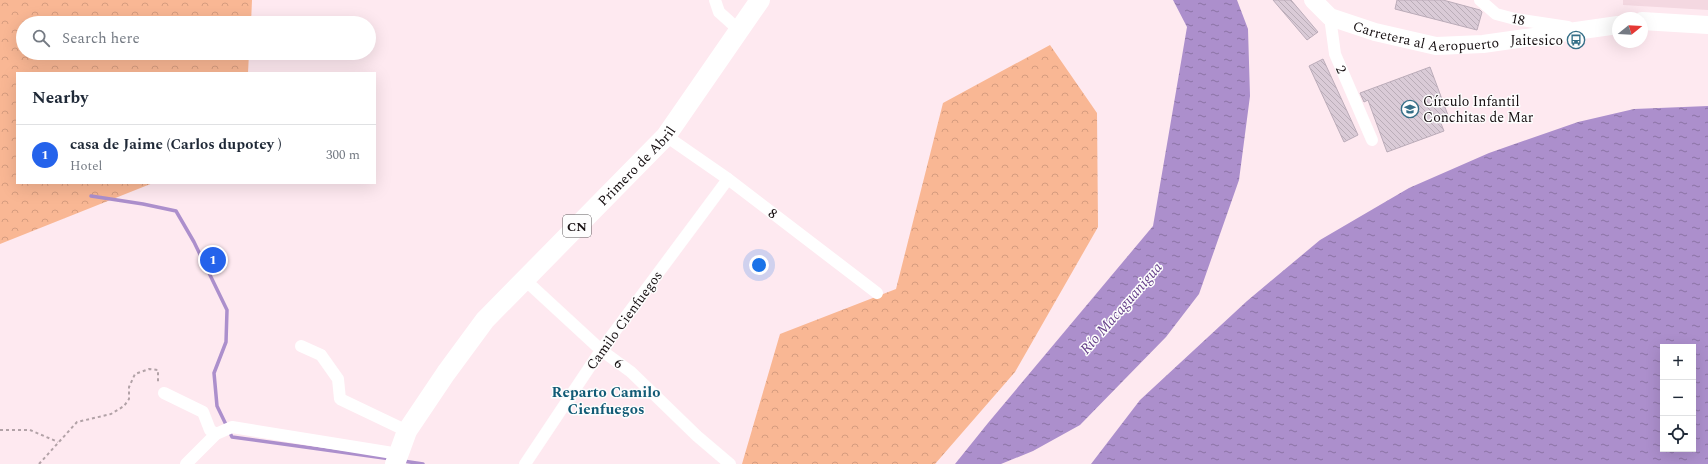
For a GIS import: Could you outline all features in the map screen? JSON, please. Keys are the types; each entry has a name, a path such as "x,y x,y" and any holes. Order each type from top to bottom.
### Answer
{"main road":[{"name":"Primero de Abril","path":"397,459 407,431 446,373 485,320 666,136 760,0"},
{"path":"1314,0 1330,17"},
{"name":"Carretera al Aeropuerto","path":"1330,17 1375,32 1436,46 1483,44 1612,26"},
{"path":"1648,22 1708,25"}],"street":[{"path":"715,0 719,12 740,31"},
{"name":"18","path":"1480,0 1496,14 1515,19 1585,30"},
{"name":"2","path":"1330,17 1334,54 1372,140"},
{"name":"8","path":"666,136 728,179 877,293"},
{"name":"Camilo Cienfuegos","path":"524,464 601,350 728,179"},
{"name":"6","path":"524,279 601,350 631,372 697,436 730,464"},
{"path":"301,346 321,355 338,379 340,399 407,431"},
{"path":"164,393 203,412 210,430 216,434"},
{"path":"186,464 216,434 232,427 397,459"}],"path":[{"path":"39,464 77,422 111,414 124,406 129,399 129,387 135,374 149,369 158,370 158,384 164,393"},
{"path":"0,430 30,430 58,442"}],"shaded area":[{"path":"1623,0 1708,0 1708,10 1623,5"}],"green space":[{"path":"0,0 252,0 251,16 16,16 16,60 249,60 248,72 16,72 16,184 150,184 0,244"},
{"path":"1050,45 1097,113 1098,227 1015,372 935,464 742,464 780,334 896,289 943,103"}],"water":[{"name":"Río Macaguanigua","path":"1173,0 1237,0 1248,29 1250,96 1239,180 1199,294 1166,337 1080,425 1033,451 1001,464 955,464 1153,226 1187,27"},
{"path":"1708,106 1708,464 1091,464 1140,400 1247,301 1320,240 1409,188 1489,153 1578,122 1634,109"}],"building":[{"path":"1273,0 1291,0 1318,32 1307,40"},
{"path":"1397,0 1443,0 1480,10 1482,12 1477,30 1395,9"},
{"path":"1323,59 1358,135 1344,142 1309,66"},
{"name":"Círculo Infantil Conchitas de Mar","path":"1430,67 1449,118 1440,121 1444,131 1387,152 1368,100 1364,102 1360,93"}],"waterway":[{"path":"91,196 176,211 194,242 227,310 226,342 214,373 217,406 232,437 391,459"},
{"path":"403,461 423,464"}],"place":[{"name":"Jaitesico","path":"1576,40"},
{"name":"Círculo Infantil Conchitas de Mar","path":"1410,109"},
{"name":"casa de Jaime (Carlos dupotey )","path":"213,260"}],"district":[{"name":"Reparto Camilo Cienfuegos","path":"606,400"}]}
